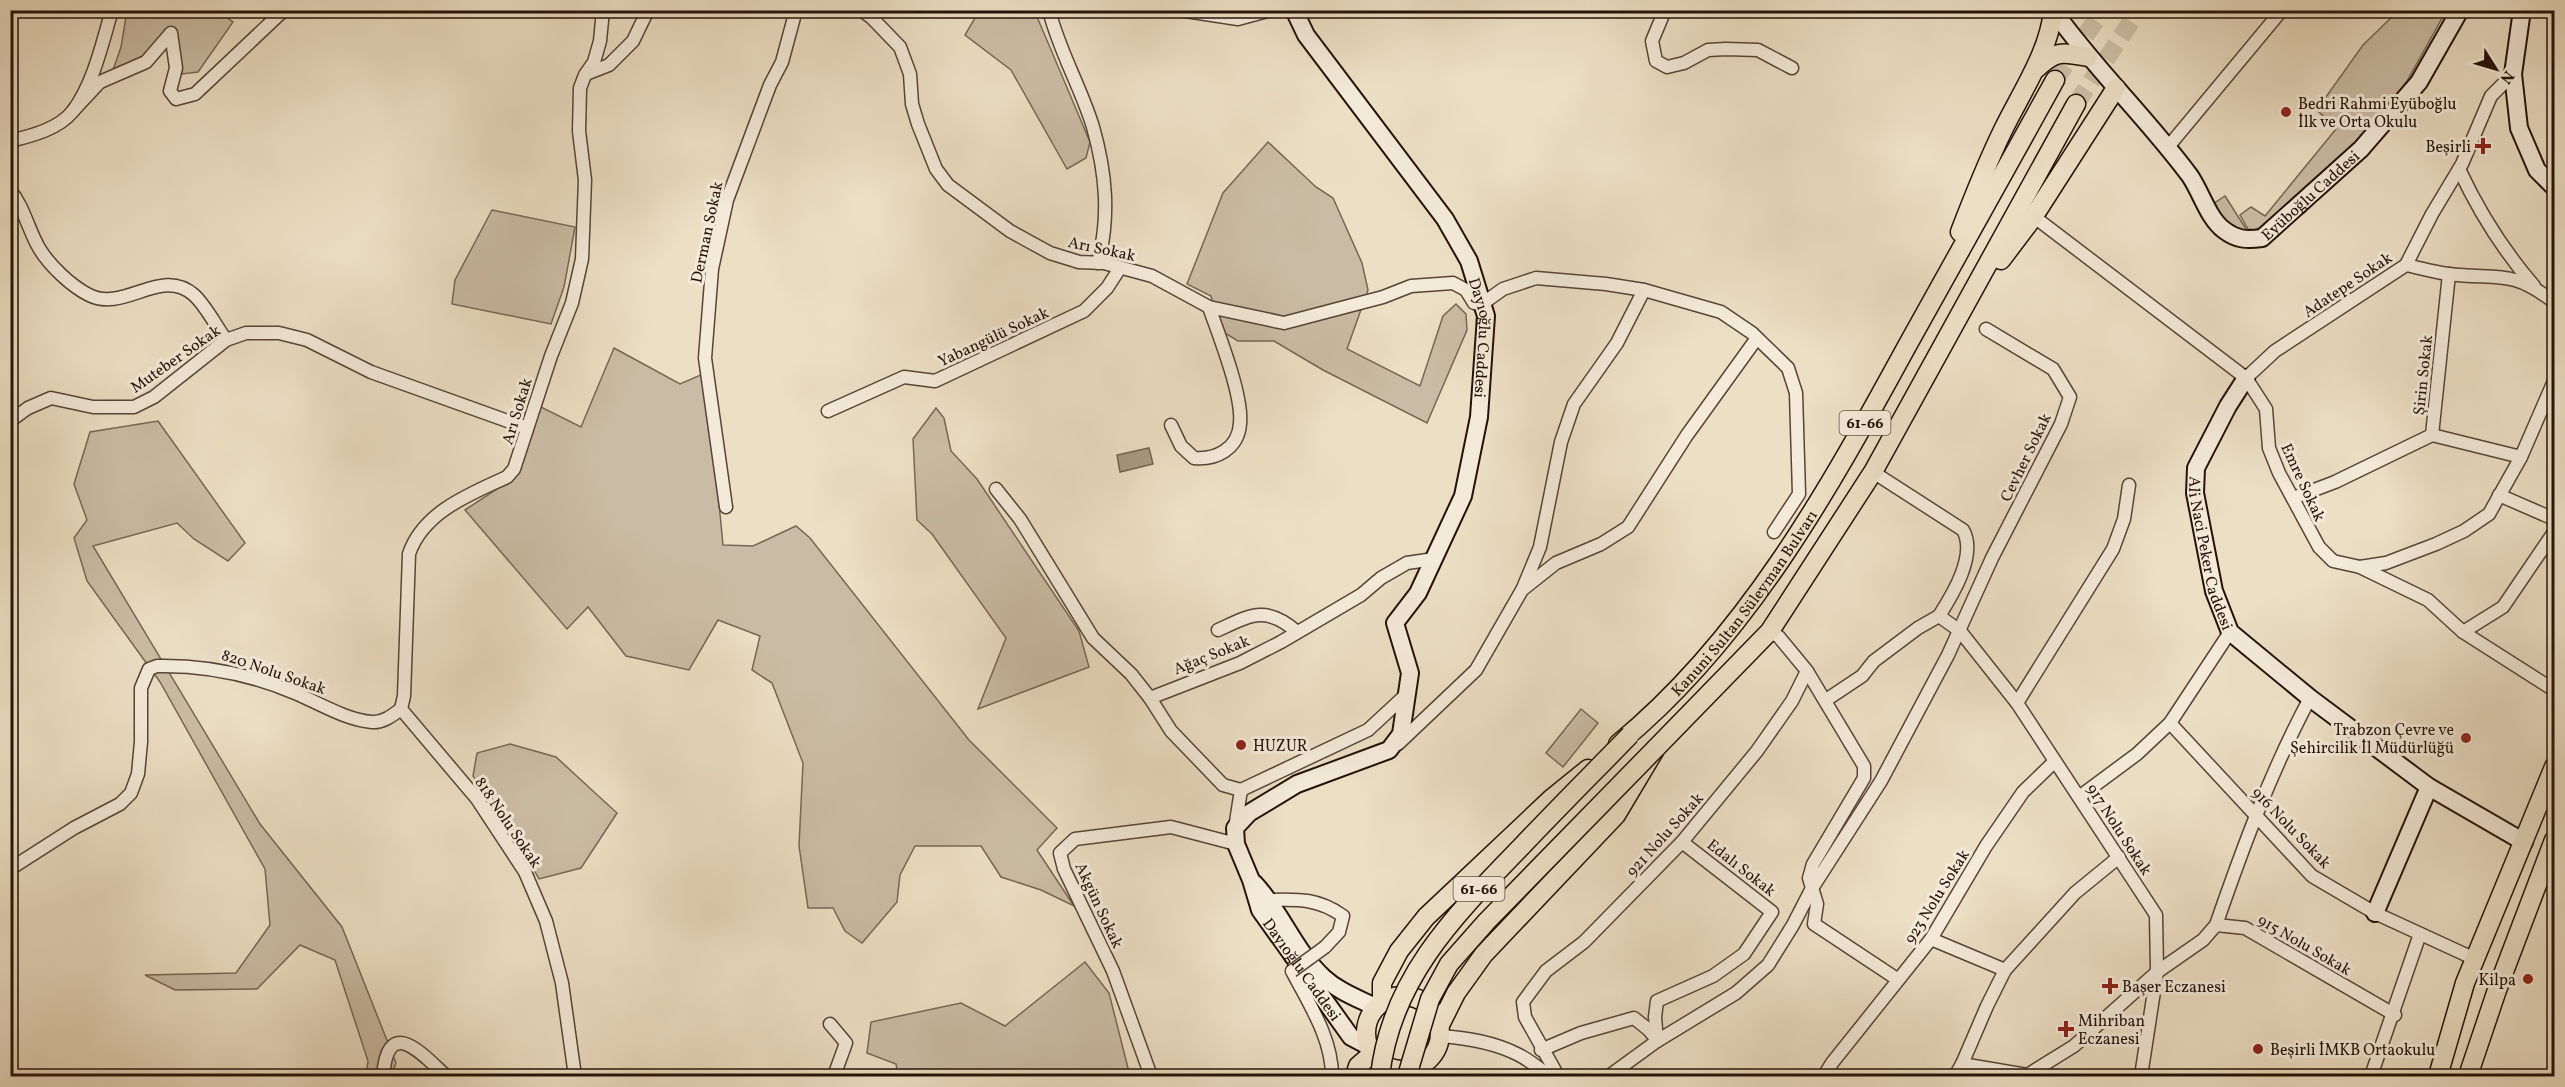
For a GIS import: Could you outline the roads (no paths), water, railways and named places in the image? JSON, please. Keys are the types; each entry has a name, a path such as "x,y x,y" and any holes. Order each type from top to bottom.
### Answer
{"main road":[{"name":"61-66","path":"1935,297 1974,195 2031,75 2052,24 2053,11"},
{"name":"61-66","path":"2031,75 2050,56 2066,52 2088,57"},
{"name":"Kanuni Sultan Süleyman Bulvarı","path":"1380,1077 1392,1026 1406,990 1426,953 1464,904 1630,735 1679,690 1742,614 1846,456 2055,80"},
{"name":"61-66","path":"1960,314 2032,219 2116,88"},
{"name":"Kanuni Sultan Süleyman Bulvarı","path":"1407,1077 1430,999 1449,964 1487,921 1770,631 1873,472 2076,104"},
{"name":"61-66","path":"1370,1050 1367,1022 1379,1005 1382,983 1400,951 1426,917 1551,799 1630,735"},
{"name":"61-66","path":"1430,1077 1430,1058 1456,993 1484,954 1616,816 1656,748"},
{"path":"2438,1077 2465,983 2554,768"},
{"path":"2469,1077 2497,990 2554,840"},
{"path":"1379,1005 1397,996 1421,1000 1434,1012 1440,1031"},
{"path":"1355,1077 1358,1066 1370,1050 1384,1065 1400,1070 1416,1067 1430,1058"}],"street":[{"path":"72,112 96,66 112,10"},
{"path":"10,141 48,129 72,112 100,82 146,62 171,33 176,68 170,92 176,99 195,94 284,10"},
{"name":"Arı Sokak","path":"401,709 404,696 409,554 413,541 423,527 438,514 507,477 514,469 523,449 527,429 572,303 582,259 585,180 579,108 580,88 594,62 600,41 603,10"},
{"path":"585,75 609,65 633,41 648,10"},
{"name":"Derman Sokak","path":"726,507 705,358 712,269 727,200 770,85 782,62 796,10"},
{"name":"Arı Sokak","path":"861,10 888,33 906,59 912,104 918,124 936,169 948,185 1010,231 1050,253 1079,262 1098,263 1152,276 1209,307 1284,323 1295,322 1383,297 1411,286 1453,283 1466,290 1474,303 1482,304"},
{"path":"1049,10 1054,30 1093,126 1106,186 1107,218 1098,263"},
{"path":"1179,10 1238,19 1271,10"},
{"path":"1665,10 1652,41 1656,61 1667,67 1684,63 1708,50 1726,49 1758,50 1792,68"},
{"path":"2168,147 2282,10"},
{"name":"Eyüboğlu Caddesi","path":"2053,11 2088,57 2168,147 2192,178 2222,229 2243,240 2262,238 2361,149 2419,82 2460,10"},
{"path":"2522,10 2513,74 2519,128 2537,170 2554,187"},
{"name":"Dayıoğlu Caddesi","path":"1297,12 1306,35 1445,219 1469,261 1486,316 1479,417 1463,495 1418,593 1395,623 1410,673 1401,734 1389,750"},
{"name":"Adatepe Sokak","path":"2246,378 2276,351 2406,266 2432,214 2459,169 2491,96 2513,74"},
{"path":"2459,169 2478,210 2505,253 2535,286 2554,302"},
{"path":"10,190 40,249 71,283 91,296 116,298 166,284 177,285 194,295 226,340"},
{"name":"Emre Sokak","path":"2042,222 2246,378 2266,409 2269,448 2302,521 2319,547 2333,561 2360,567 2428,600 2463,632 2554,690"},
{"path":"2406,266 2449,274 2504,275 2535,286"},
{"name":"Yabangülü Sokak","path":"828,411 904,377 935,381 1084,311 1107,288 1120,268"},
{"name":"Şirin Sokak","path":"2293,498 2335,482 2432,435 2449,274"},
{"path":"1482,304 1503,289 1536,278 1644,290 1720,312 1757,338 1788,368 1796,393 1799,494 1774,532"},
{"path":"1236,836 1250,813 1297,784 1389,750 1404,739 1476,670 1522,590 1540,546 1561,442 1574,404 1617,343 1644,290"},
{"path":"1171,425 1181,446 1194,458 1211,459 1232,446 1240,425 1236,395 1209,307"},
{"name":"Cevher Sokak","path":"1810,890 1881,781 1960,631 1992,558 2061,424 2070,397 2053,369 1986,329"},
{"name":"Muteber Sokak","path":"10,421 28,408 51,398 93,407 134,407 154,397 226,340 246,333 279,333 307,340 371,372 527,429"},
{"path":"1522,590 1556,563 1601,544 1628,527 1687,435 1757,338"},
{"name":"Ali Naci Peker Caddesi","path":"2246,378 2228,406 2196,468 2195,493 2214,591 2230,632 2310,698 2429,787 2524,843"},
{"path":"2360,567 2386,563 2464,531 2489,514 2521,457 2554,381"},
{"path":"2432,435 2521,457"},
{"path":"1826,700 1862,676 1875,661 1910,634 1939,616 1953,593 1969,548 1968,539 1963,530 1873,472"},
{"path":"2017,703 2113,549 2124,519 2129,485"},
{"path":"996,489 1020,519 1093,638 1131,674 1171,731 1223,785 1241,790 1368,729 1408,692"},
{"path":"2499,495 2554,519"},
{"path":"2463,632 2503,607 2554,532"},
{"name":"Ağaç Sokak","path":"1150,698 1240,663 1361,595 1407,563 1434,559"},
{"path":"1218,630 1254,614 1269,614 1297,632"},
{"path":"1939,616 1960,631"},
{"path":"1770,631 1779,637 1807,671 1863,766 1864,778 1813,864 1809,878 1810,890 1817,904 1814,924 1897,980"},
{"name":"917 Nolu Sokak","path":"1960,631 2017,703 2156,915 2157,972 2141,1077"},
{"path":"2079,797 2137,754 2170,723 2230,632"},
{"name":"820 Nolu Sokak","path":"10,869 74,828 120,804 130,793 138,774 141,742 141,688 150,669 157,666 209,667 244,675 374,723 393,716 401,709"},
{"name":"921 Nolu Sokak","path":"1541,1050 1525,1017 1523,1002 1546,971 1584,942 1682,842 1757,751 1792,701 1807,671"},
{"path":"1962,1065 2031,1076 2074,1046 2157,972 2203,940 2216,925 2255,813 2282,749 2310,698"},
{"name":"818 Nolu Sokak","path":"401,709 477,799 525,872 546,921 562,983 575,1077"},
{"name":"916 Nolu Sokak","path":"2170,723 2312,876 2375,913 2475,959"},
{"name":"923 Nolu Sokak","path":"1824,1077 1931,939 1986,846 2023,792 2054,762"},
{"path":"2375,913 2429,787"},
{"path":"1236,836 1241,790"},
{"name":"Akgün Sokak","path":"1151,1077 1113,971 1064,869 1060,853 1075,839 1171,827 1236,836"},
{"name":"Dayıoğlu Caddesi","path":"1236,836 1260,910 1351,1037 1370,1050"},
{"name":"Edalı Sokak","path":"1657,1041 1657,1001 1713,976 1744,954 1772,912 1682,842"},
{"path":"1955,1077 2005,970 2075,893 2118,857"},
{"name":"Dayıoğlu Caddesi","path":"1251,880 1271,900 1298,947 1322,976 1343,992 1379,1005"},
{"path":"1610,1076 1657,1041 1737,993 1768,965 1793,925 1810,890"},
{"path":"1271,900 1297,900 1327,905 1343,916 1339,932 1325,947 1292,971 1324,1034 1332,1064 1332,1077"},
{"name":"915 Nolu Sokak","path":"2216,925 2245,928 2394,1015"},
{"path":"2372,1077 2420,934"},
{"path":"1931,939 2005,970"},
{"path":"1558,1077 1541,1050 1581,1033 1634,1018 1649,1030 1657,1041"},
{"path":"830,1024 846,1043 834,1077"},
{"path":"1440,1031 1521,1056 1551,1077"},
{"path":"383,1077 385,1055 392,1046 400,1042 411,1044 446,1077"}],"tunnel":[{"path":"2055,80 2103,10"},
{"path":"2076,104 2139,10"}],"place":[{"name":"Bedri Rahmi Eyüboğlu İlk ve Orta Okulu","path":"2286,112"},
{"name":"Beşirli","path":"2483,146"},
{"name":"Trabzon Çevre ve Şehircilik İl Müdürlüğü","path":"2466,738"},
{"name":"HUZUR","path":"1241,745"},
{"name":"Kilpa","path":"2528,979"},
{"name":"Başer Eczanesi","path":"2110,986"},
{"name":"Mihriban Eczanesi","path":"2066,1029"},
{"name":"Beşirli İMKB Ortaokulu","path":"2258,1049"}]}
